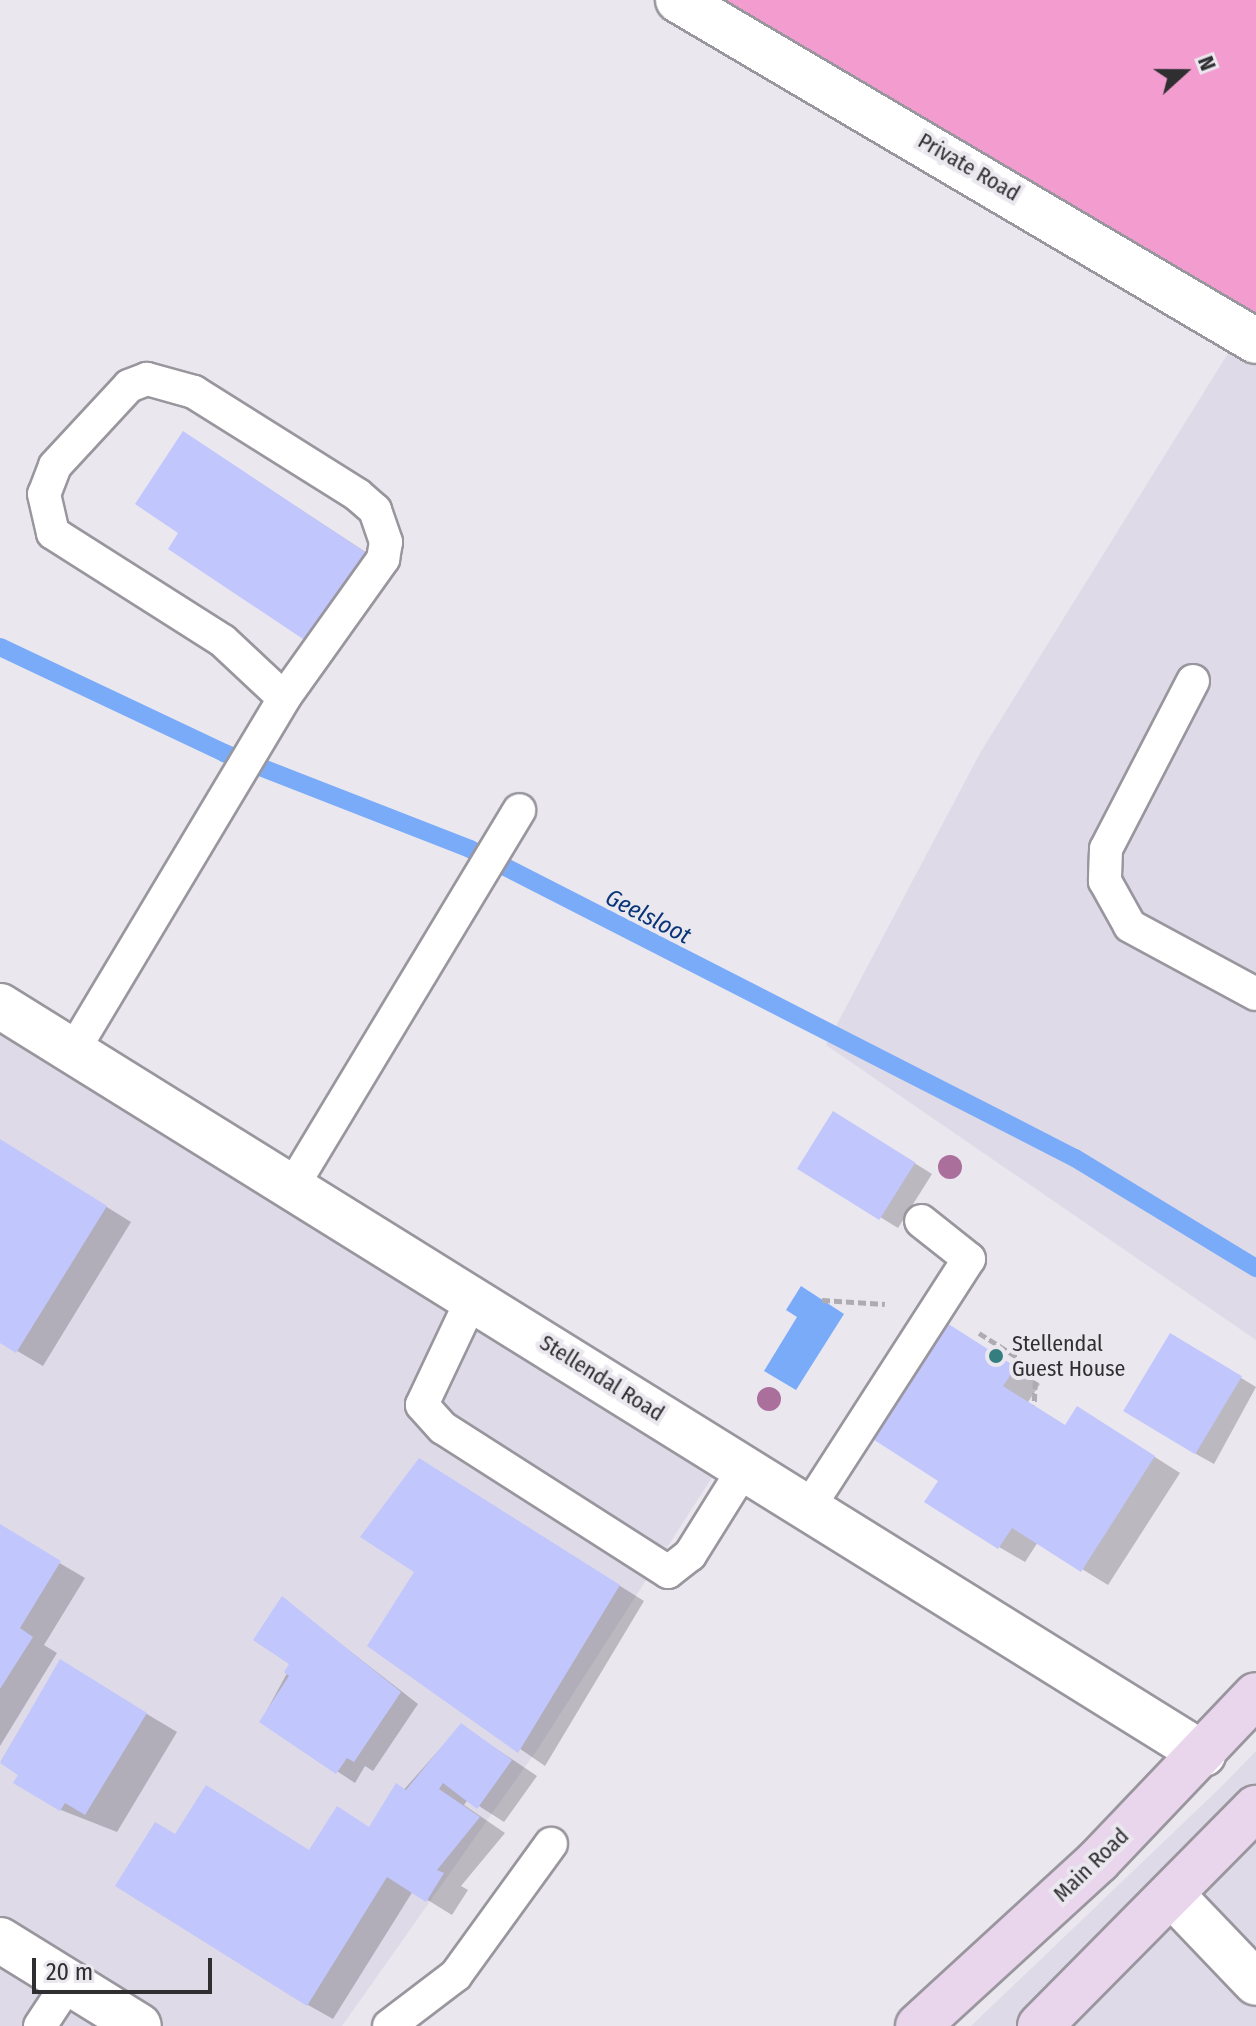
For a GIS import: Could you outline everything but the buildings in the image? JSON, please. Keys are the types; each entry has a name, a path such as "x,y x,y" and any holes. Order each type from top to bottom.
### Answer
{"main road":[{"name":"Main Road","path":"918,2026 1203,1754 1256,1695"},
{"path":"1040,2026 1173,1896 1256,1808"}],"street":[{"name":"Private Road","path":"678,0 1256,341"},
{"name":"Stellendal Road","path":"0,1006 1203,1754"},
{"path":"1173,1896 1256,1983"},
{"path":"0,1940 139,2026"}],"lane":[{"path":"73,1051 284,698 383,559 384,527 358,495 194,392 147,379 129,386 55,466 44,494 53,533 223,641 284,698"},
{"path":"1193,681 1106,849 1105,881 1130,926 1256,994"},
{"path":"292,1187 519,810"},
{"path":"809,1507 969,1259 921,1221"},
{"path":"472,1299 422,1405 443,1428 668,1572 690,1555 745,1467"},
{"path":"389,2026 456,1975 551,1844"},
{"path":"40,2026 69,1982"}],"shaded area":[{"path":"712,0 1256,0 1256,317"},
{"path":"1245,326 1256,333 1256,1340 826,1045 980,753"},
{"path":"0,999 727,1454 539,1747 342,2026 0,2026"},
{"path":"1256,1751 1256,2026 971,2026 1222,1786"}],"water":[{"path":"801,1286 844,1314 796,1390 764,1371 797,1317 786,1310"}],"waterway":[{"name":"Geelsloot","path":"0,647 224,753 470,849 1075,1158 1256,1268"}],"place":[{"name":"Stellendal Guest House","path":"996,1356"}]}
